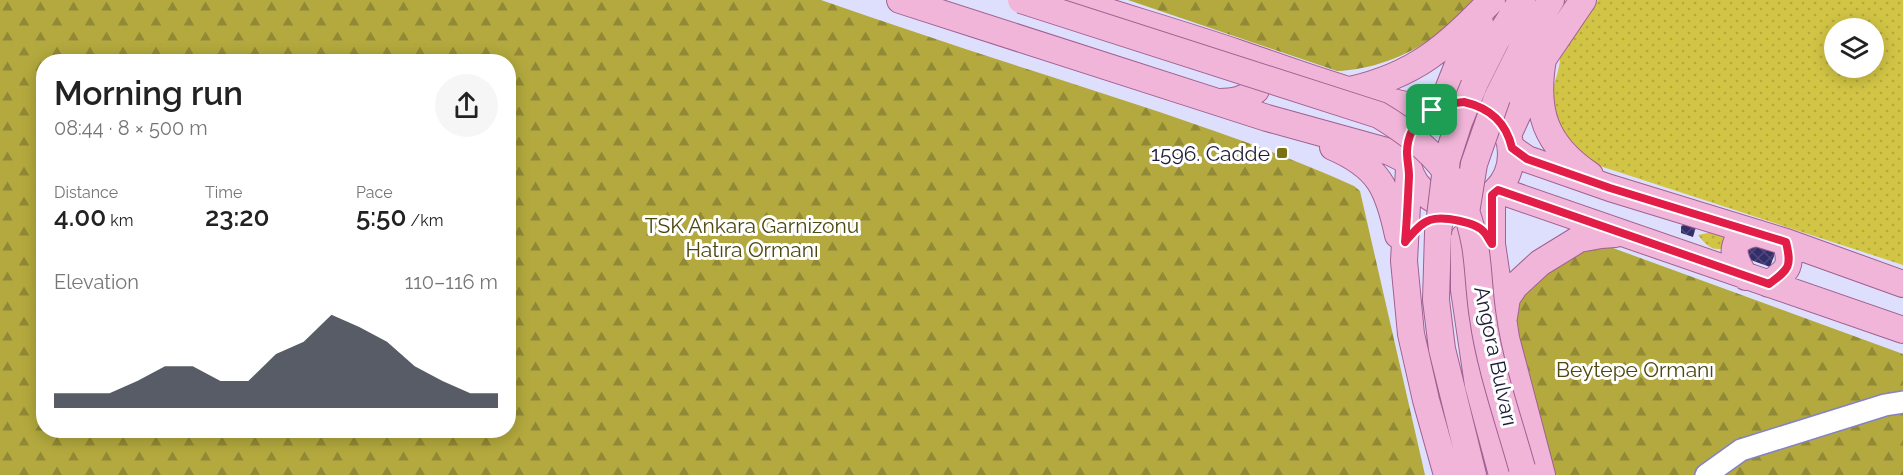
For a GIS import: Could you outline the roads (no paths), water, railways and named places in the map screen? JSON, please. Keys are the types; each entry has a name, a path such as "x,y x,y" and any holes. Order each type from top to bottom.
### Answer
{"main road":[{"path":"900,0 1267,118 1413,158"},
{"path":"1021,0 1379,115 1413,158 1404,251 1411,334 1447,475"},
{"path":"1071,0 1235,52 1347,91 1407,106 1437,107 1464,102 1478,105 1491,112 1501,123 1510,142 1527,159 1610,188 1786,242 1903,284"},
{"path":"1347,91 1380,82 1425,60 1452,40 1493,0"},
{"path":"1493,0 1437,107 1421,119 1413,130 1408,144 1413,158 1415,182 1424,193 1450,206 1464,207 1478,203 1495,193 1509,171 1510,142 1543,59 1583,0"},
{"path":"1473,475 1442,348 1436,300 1438,233 1447,159 1459,122 1496,41 1522,0"},
{"name":"Angora Bulvarı","path":"1522,473 1478,385 1464,290 1464,237 1474,164 1497,98 1523,46 1551,0"},
{"path":"1218,102 1237,102 1256,90 1257,77 1235,52"},
{"path":"1543,59 1540,88 1541,112 1552,138 1569,159 1610,188"},
{"path":"1267,118 1353,155 1368,166 1384,188 1392,207 1404,251"},
{"name":"Angora Bulvarı","path":"1413,158 1438,160 1449,175 1467,213 1475,246 1483,318 1522,473"},
{"path":"1495,193 1623,234 1903,330"},
{"name":"Angora Bulvarı","path":"1495,193 1492,244 1504,317 1522,473"},
{"path":"1404,251 1418,228 1430,220 1448,220 1476,226 1484,231 1492,244"},
{"path":"1758,233 1739,239 1734,254 1736,262 1758,280"},
{"path":"1504,317 1508,298 1515,286 1525,274 1540,263 1579,239 1623,234"},
{"path":"1758,280 1786,271 1790,261 1786,242"}],"street":[{"path":"1706,475 1741,450 1885,405 1903,402"}],"place":[{"name":"1596. Cadde","path":"1282,153"}],"park label":[{"name":"TSK Ankara Garnizonu Hatıra Ormanı","path":"752,237"},
{"name":"Beytepe Ormanı","path":"1635,369"}]}
